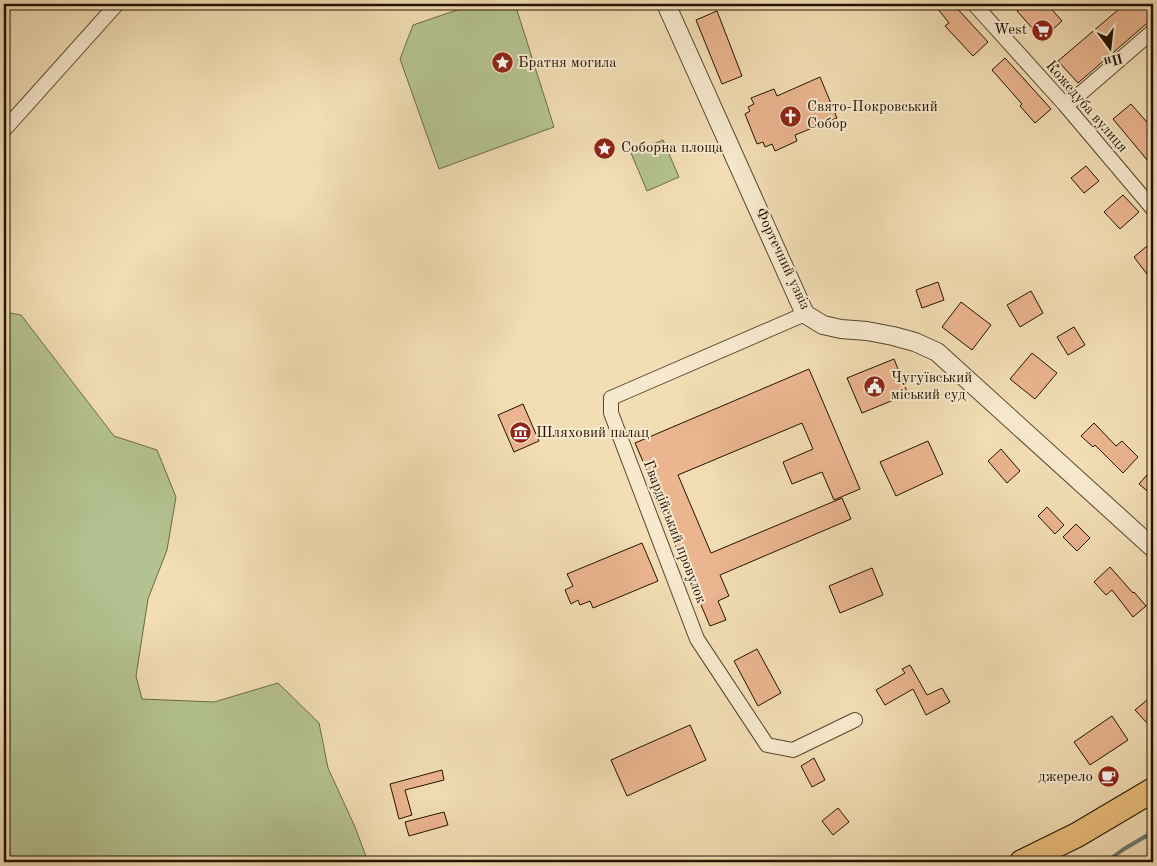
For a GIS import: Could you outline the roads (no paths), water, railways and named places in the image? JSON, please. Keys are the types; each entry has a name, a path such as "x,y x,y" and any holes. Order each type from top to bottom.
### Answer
{"highway":[{"path":"1022,862 1077,835 1153,790"}],"street":[{"path":"4,130 117,4"},
{"name":"Фортечний узвіз","path":"666,4 805,314 823,325 893,336 914,342 937,352 1153,548"},
{"name":"Кожедуба вулиця","path":"974,4 1066,106 1153,209"},
{"path":"1066,106 1153,31"},
{"name":"Гвардійський провулок","path":"805,314 611,398 610,413 697,639 767,744 793,750 856,720"}],"waterway":[{"path":"1106,862 1153,832"}],"place":[{"name":"West","path":"1043,30"},
{"name":"Братня могила","path":"502,63"},
{"name":"Свято-Покровський Собор","path":"791,116"},
{"name":"Соборна площа","path":"605,148"},
{"name":"Чугуївський міський суд","path":"875,387"},
{"name":"Шляховий палац","path":"520,433"},
{"name":"джерело","path":"1109,777"}]}
